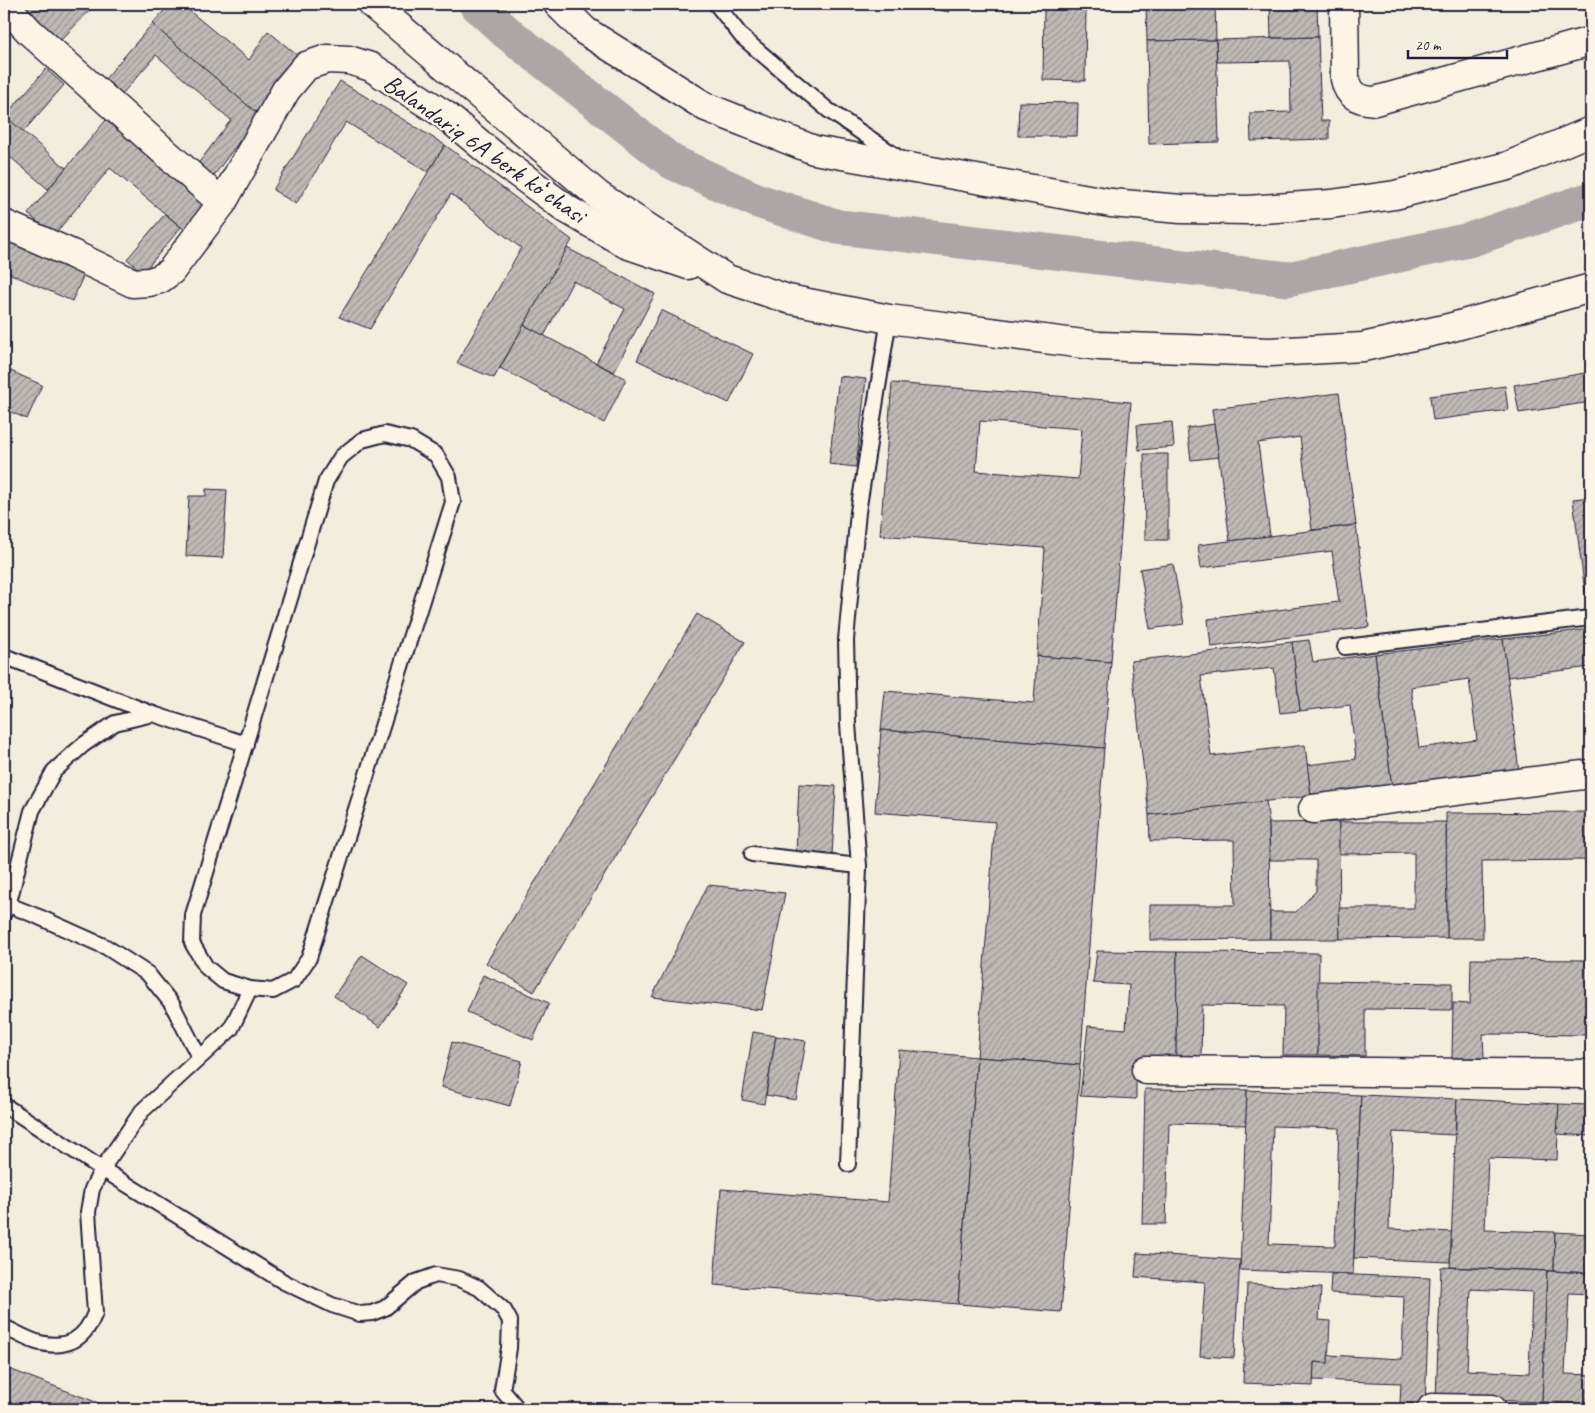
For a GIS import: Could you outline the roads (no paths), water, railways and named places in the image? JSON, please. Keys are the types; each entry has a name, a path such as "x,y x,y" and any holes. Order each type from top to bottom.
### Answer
{"street":[{"path":"4,4 30,32 222,203"},
{"path":"372,4 598,196 727,279 788,300 889,319 1099,346 1270,352 1363,347 1449,328 1591,288"},
{"path":"558,4 585,30 706,108 814,150 1111,203 1181,209 1248,210 1331,204 1394,195 1508,166 1591,130"},
{"path":"1344,4 1345,79 1347,89 1363,101 1375,102 1591,41"},
{"name":"Balandariq 6A berk koʻchasi","path":"4,224 133,283 160,279 171,271 222,203 286,90 306,66 327,58 349,60 371,67 445,115 493,155 576,215 626,244 727,279"},
{"path":"1313,809 1591,774"},
{"path":"1146,1070 1591,1074"},
{"path":"1432,1408 1492,1409"}],"lane":[{"path":"716,4 742,37 828,110 914,168"},
{"path":"848,1164 859,866 848,724 846,640 858,512 889,319"},
{"path":"385,434 411,440 436,455 449,477 453,502 309,958 294,980 273,991 250,989 223,981 206,967 192,943 194,915 246,744 326,481 340,457 362,440 385,434"},
{"path":"1345,647 1591,618"},
{"path":"4,656 153,714 246,744"},
{"path":"153,714 115,723 83,745 54,771 32,810 5,905 39,917 106,948 148,974 172,1004 199,1057"},
{"path":"752,854 859,866"},
{"path":"4,1327 39,1343 61,1345 81,1337 90,1325 95,1313 88,1212 92,1189 102,1169 142,1111 231,1029 250,989"},
{"path":"4,1105 102,1169 284,1282 332,1305 360,1314 372,1313 385,1308 416,1282 436,1275 459,1279 479,1288 504,1310 510,1321 509,1348 502,1390 518,1409"}],"waterway":[{"path":"476,4 505,31 672,162 758,201 838,227 1288,279 1469,240 1591,199"}]}
